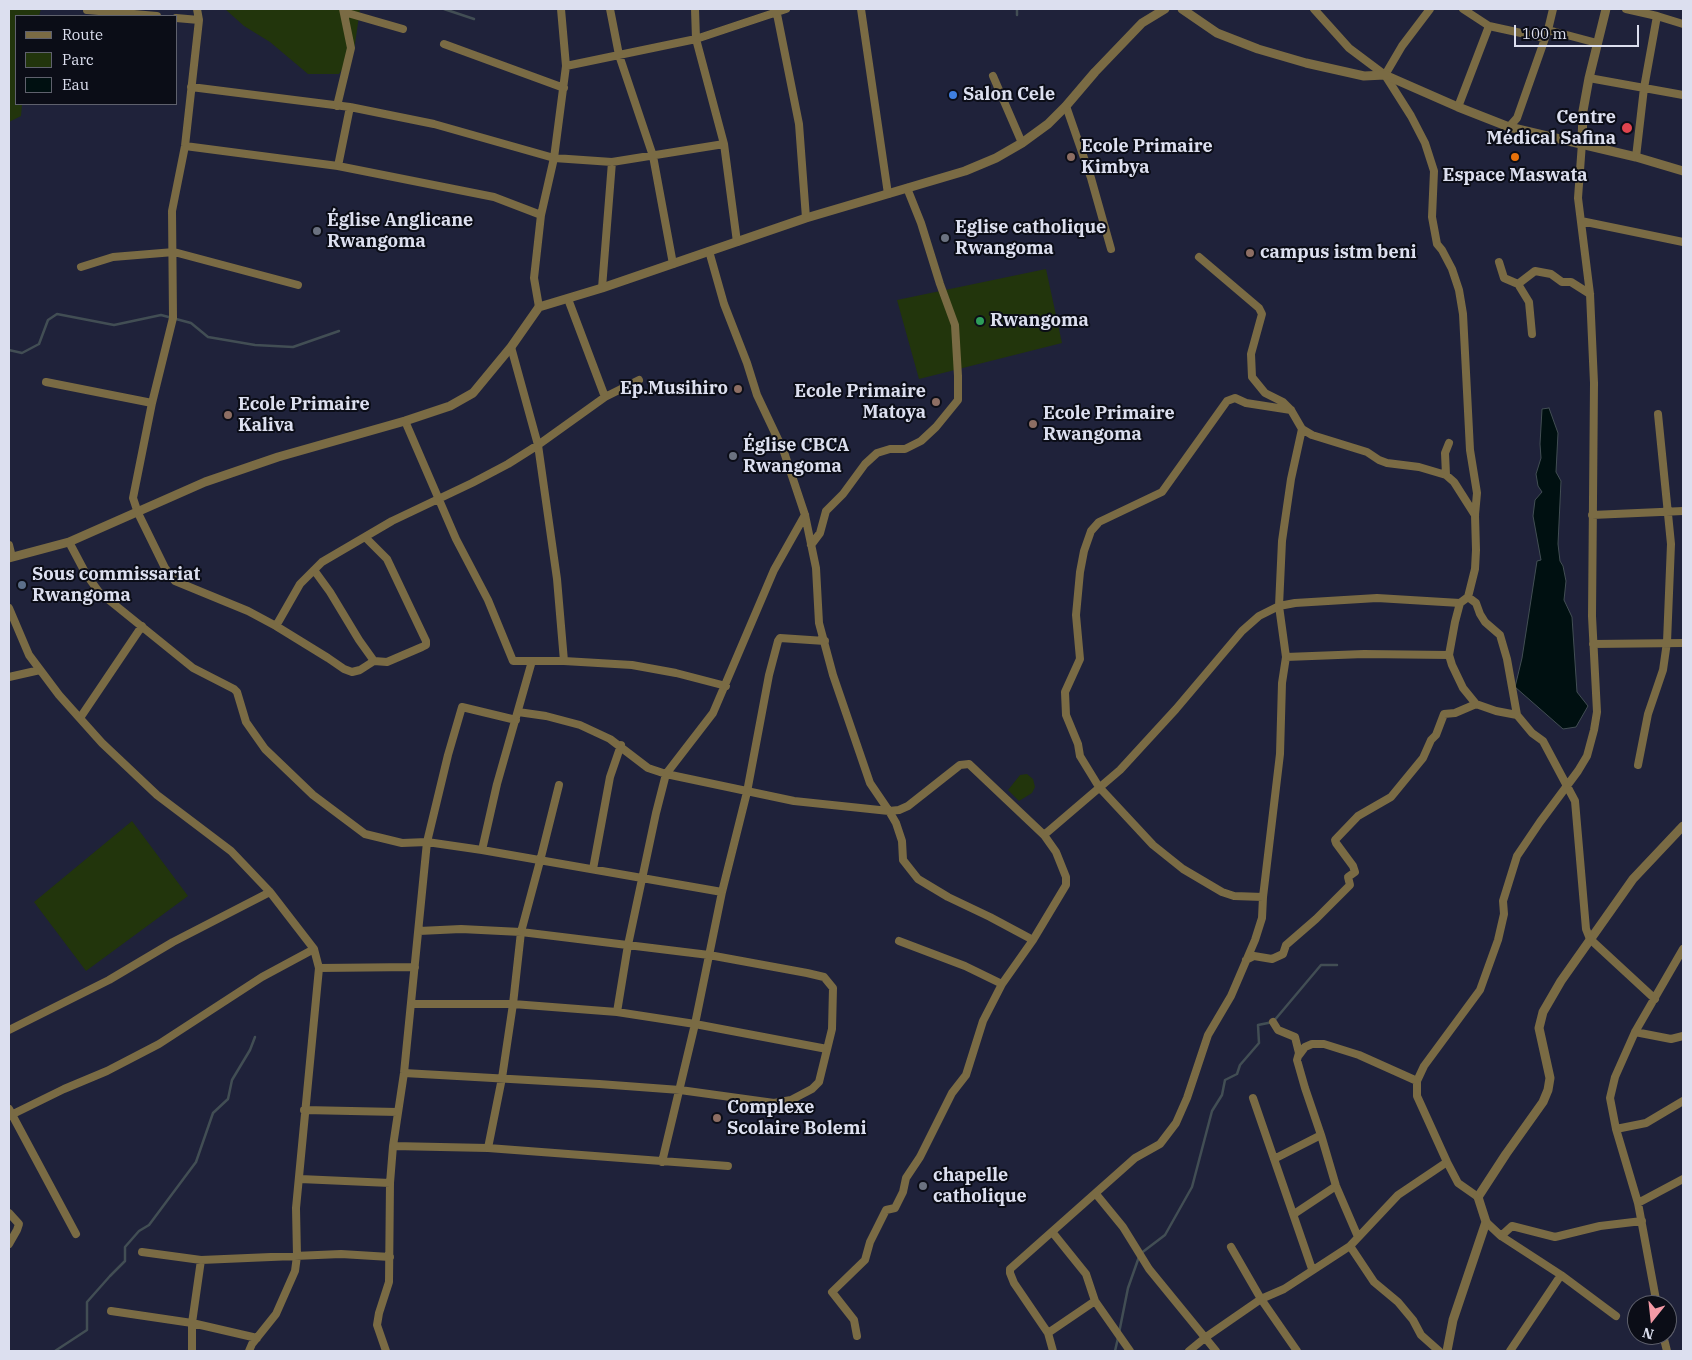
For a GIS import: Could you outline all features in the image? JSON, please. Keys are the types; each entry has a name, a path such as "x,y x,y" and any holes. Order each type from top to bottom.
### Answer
{"street":[{"path":"197,9 199,20 185,146 172,211 174,252 173,318 152,403 133,498 165,568 175,581 248,611 276,626 344,669 356,672 374,661 387,662 426,645 426,641 387,559 366,537"},
{"path":"539,307 534,278 541,215 554,158 566,66 561,9"},
{"path":"610,9 619,55 653,156 673,264"},
{"path":"694,9 696,39 724,144 736,242"},
{"path":"566,66 696,39 776,10 786,9"},
{"path":"861,9 870,60 888,194"},
{"path":"9,545 10,558 69,542 205,482 269,460 405,421 450,406 473,393 511,347 539,307 602,288 806,218 965,171 996,158 1022,143 1048,124 1142,23 1165,9"},
{"path":"1182,9 1217,33 1258,49 1306,63 1364,76 1385,75"},
{"path":"1314,9 1349,48 1385,75 1458,107 1479,119 1510,128 1636,156 1683,172"},
{"path":"1385,75 1402,46 1430,9"},
{"path":"1463,9 1489,26 1544,38"},
{"path":"1510,128 1517,118 1548,30 1553,9"},
{"path":"1606,9 1589,78 1584,111 1578,198 1590,294 1594,383 1592,616 1597,712 1594,730 1587,756 1517,856 1503,901 1504,914 1498,940 1480,990 1424,1066 1417,1081 1417,1096 1458,1183 1478,1197 1486,1222 1501,1236 1561,1275 1616,1316"},
{"path":"1626,9 1683,24"},
{"path":"87,10 145,15"},
{"path":"336,106 351,48 343,10 403,29"},
{"path":"776,10 799,124 806,218"},
{"path":"1636,156 1644,88 1657,16"},
{"path":"178,18 199,20"},
{"path":"1458,107 1489,26"},
{"path":"1548,30 1597,43"},
{"path":"444,44 564,88"},
{"path":"1385,75 1411,116 1425,143 1434,171 1432,217 1437,244 1452,269 1459,290 1463,314 1470,450 1477,493 1475,515 1476,550 1475,569 1468,597 1460,603 1449,655 1463,688 1476,704 1496,711 1517,714"},
{"path":"993,76 1022,143"},
{"path":"1589,78 1683,95"},
{"path":"191,87 350,108 434,124 554,158 612,162 724,144"},
{"path":"1066,106 1091,178 1111,249"},
{"path":"338,166 350,108"},
{"path":"185,146 338,166 494,196 541,215"},
{"path":"602,288 612,162"},
{"path":"811,545 820,533 826,511 843,494 865,464 877,453 890,448 905,449 921,441 936,427 958,400 955,325 921,223 907,188"},
{"path":"1581,221 1683,242"},
{"path":"709,251 724,304 747,363 757,395 784,452 805,514 816,568 818,616 833,675 870,784 890,811 896,823 902,841 902,860 918,878 948,897 1033,940"},
{"path":"81,267 113,257 174,252 298,285"},
{"path":"1199,257 1259,308 1262,314 1251,354 1252,377 1265,393 1284,402 1302,429 1312,435 1367,452 1387,463 1419,467 1446,475 1454,482 1475,515"},
{"path":"1499,262 1504,278 1518,284 1529,302 1532,334"},
{"path":"1518,284 1535,271 1551,274 1562,282 1571,282 1590,294"},
{"path":"568,299 605,397"},
{"path":"511,347 538,445 556,579 564,661"},
{"path":"276,626 300,584 322,562 392,521 493,472 538,445 605,397 639,380"},
{"path":"46,382 152,403"},
{"path":"1263,897 1234,896 1222,892 1183,869 1154,845 1099,786 1080,756 1078,744 1066,715 1065,692 1080,659 1076,614 1080,572 1084,551 1091,531 1099,522 1162,492 1227,401 1235,398 1246,403 1291,410"},
{"path":"1638,765 1648,714 1663,670 1667,642 1671,544 1658,414"},
{"path":"405,421 456,539 488,600 514,661 564,661 632,665 676,673 726,686"},
{"path":"1053,1351 1048,1334 1014,1283 1010,1269 1053,1233 1135,1158 1160,1144 1176,1123 1187,1098 1208,1035 1231,996 1262,918 1280,754 1282,684 1286,657 1279,606 1282,541 1291,479 1302,429"},
{"path":"1446,475 1445,453 1449,444"},
{"path":"1592,515 1683,511"},
{"path":"617,1012 628,945 666,774 713,713 774,570 805,514"},
{"path":"69,542 92,585 193,668 234,688 246,722 265,749 313,795 364,834 402,843 427,842 482,850 722,892"},
{"path":"314,570 330,592 358,640 374,661"},
{"path":"1468,597 1476,603 1485,622 1500,635 1517,714 1532,733 1543,741 1575,801 1586,930 1590,939 1655,999"},
{"path":"1044,835 1120,770 1242,631 1259,616 1279,606 1295,603 1377,598 1460,603"},
{"path":"9,608 29,655 59,695 102,743 130,770 157,794 230,851 270,892 314,949 320,968 304,1110 300,1179 296,1208 297,1256 295,1270 276,1314 252,1344 250,1351"},
{"path":"80,718 142,626"},
{"path":"662,1162 695,1024 722,892 747,792 769,675 778,641 780,638 825,641"},
{"path":"1593,644 1683,643"},
{"path":"1286,657 1364,654 1449,655"},
{"path":"482,850 497,784 532,660"},
{"path":"9,677 40,670"},
{"path":"1246,960 1254,956 1272,959 1283,954 1286,945 1316,919 1350,885 1348,877 1355,872 1353,866 1336,843 1336,840 1358,816 1391,797 1423,758 1431,740 1436,735 1444,714 1455,713 1476,704"},
{"path":"386,1351 377,1325 389,1282 390,1183 393,1146 404,1073 427,842 448,755 462,707 517,716 546,716 580,725 610,738 648,768 666,774 794,801 890,811 898,810 908,806 965,763 969,764 1044,835 1056,852 1066,877 1066,885 1033,940 1002,984 983,1021 966,1074 952,1092 920,1157 906,1178 903,1192 895,1208 886,1210 870,1242 865,1260 832,1292 854,1320 858,1336"},
{"path":"593,869 610,777 621,745"},
{"path":"488,1148 502,1078 521,932 559,785"},
{"path":"1478,1197 1543,1102 1548,1090 1550,1078 1539,1028 1543,1012 1560,981 1634,879 1683,826"},
{"path":"9,1030 109,980 189,934 270,892"},
{"path":"404,1073 680,1090 774,1103 791,1100 812,1090 819,1082 832,1029 833,988 824,977 709,955 521,932 419,930"},
{"path":"898,941 965,966 1002,984"},
{"path":"76,1234 10,1113 107,1071 159,1044 262,977 314,949"},
{"path":"1655,1295 1638,1203 1616,1129 1610,1098 1612,1086 1635,1032 1683,949"},
{"path":"320,968 415,968"},
{"path":"411,1004 513,1004 617,1012 695,1024 827,1049"},
{"path":"1272,1022 1278,1030 1295,1037 1299,1056"},
{"path":"1635,1032 1671,1040 1683,1036"},
{"path":"1358,1236 1336,1186 1321,1135 1304,1088 1297,1060 1305,1047 1312,1044 1324,1044 1359,1056 1417,1081"},
{"path":"1253,1098 1312,1269"},
{"path":"1616,1129 1646,1123 1683,1101"},
{"path":"304,1110 398,1112"},
{"path":"1274,1159 1321,1135"},
{"path":"393,1146 488,1148 728,1166"},
{"path":"1189,1351 1261,1299 1284,1289 1350,1246 1398,1195 1447,1162"},
{"path":"300,1179 390,1183"},
{"path":"1638,1203 1683,1179"},
{"path":"1294,1214 1336,1186"},
{"path":"1096,1194 1123,1227 1149,1269 1216,1351"},
{"path":"9,1213 18,1224 17,1230 9,1244"},
{"path":"1501,1236 1512,1226 1555,1237 1600,1226 1642,1221"},
{"path":"1447,1351 1453,1320 1486,1222"},
{"path":"1053,1233 1086,1274 1095,1301 1130,1351"},
{"path":"1350,1246 1374,1282 1398,1302 1413,1320 1421,1335 1439,1351"},
{"path":"1231,1247 1261,1299 1297,1351"},
{"path":"142,1252 201,1260 341,1254 390,1257"},
{"path":"192,1351 192,1323 201,1260"},
{"path":"1510,1351 1561,1275"},
{"path":"1048,1334 1095,1301"},
{"path":"111,1311 192,1323 257,1338"}],"green space":[{"path":"9,9 41,9 39,15 15,15 15,105 22,105 21,116 9,122"},
{"path":"225,9 360,9 354,51 339,74 308,74 270,42 244,26"},
{"name":"Rwangoma","path":"1046,269 1062,343 919,379 897,300"},
{"path":"1027,774 1033,779 1035,787 1032,793 1019,801 1008,790 1020,775"},
{"path":"132,821 188,896 86,971 34,902"}],"water":[{"path":"1549,408 1558,433 1556,472 1561,481 1558,544 1560,561 1566,581 1564,600 1572,617 1577,692 1588,706 1576,727 1563,729 1515,687 1522,658 1537,561 1541,560 1533,516 1535,500 1542,492 1538,486 1536,474 1541,458 1542,409"}],"waterway":[{"path":"444,9 474,19"},
{"path":"1017,9 1017,15"},
{"path":"9,350 22,353 39,344 48,320 57,314 114,325 161,315 191,323 208,337 255,345 293,347 339,331"},
{"path":"1119,1333 1128,1288 1140,1254 1165,1235 1192,1187 1212,1111 1222,1095 1225,1080 1237,1074 1240,1065 1259,1043 1258,1025 1273,1022 1321,965 1337,965"},
{"path":"55,1351 87,1330 87,1302 125,1261 125,1247 139,1231 149,1225 196,1162 213,1113 228,1099 232,1080 250,1050 255,1037"},
{"path":"1115,1351 1118,1338"}],"place":[{"name":"Salon Cele","path":"953,95"},
{"name":"Centre Médical Safina","path":"1627,128"},
{"name":"Ecole Primaire Kimbya","path":"1071,157"},
{"name":"Espace Maswata","path":"1515,157"},
{"name":"Église Anglicane Rwangoma","path":"317,231"},
{"name":"Eglise catholique Rwangoma","path":"945,238"},
{"name":"campus istm beni","path":"1250,253"},
{"name":"Rwangoma","path":"980,321"},
{"name":"Ep.Musihiro","path":"738,389"},
{"name":"Ecole Primaire Matoya","path":"936,402"},
{"name":"Ecole Primaire Kaliva","path":"228,415"},
{"name":"Ecole Primaire Rwangoma","path":"1033,424"},
{"name":"Église CBCA Rwangoma","path":"733,456"},
{"name":"Sous commissariat Rwangoma","path":"22,585"},
{"name":"Complexe Scolaire Bolemi","path":"717,1118"},
{"name":"chapelle catholique","path":"923,1186"}]}
